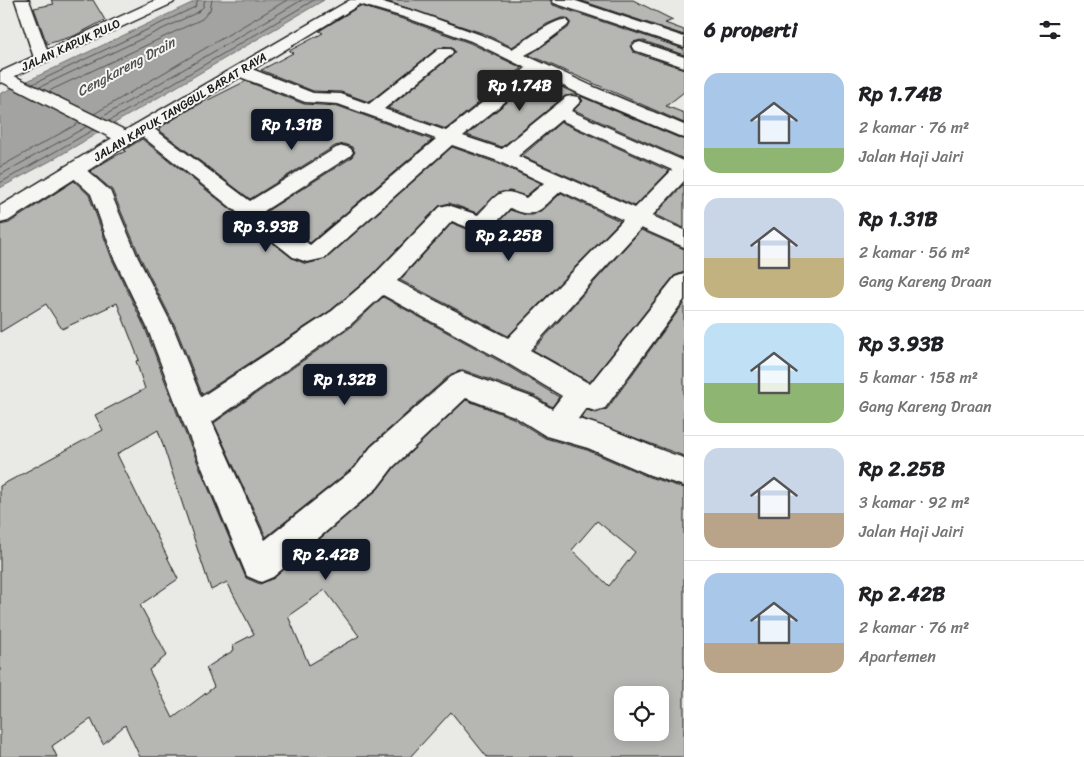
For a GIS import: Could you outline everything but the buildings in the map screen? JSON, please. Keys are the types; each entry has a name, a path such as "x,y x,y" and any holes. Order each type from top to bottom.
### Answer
{"street":[{"path":"22,0 42,58"},
{"path":"361,0 412,15 476,38 537,68 684,132"},
{"name":"JALAN KAPUK TANGGUL BARAT RAYA","path":"0,216 75,170 128,134 241,71 361,0"},
{"path":"559,0 684,42"},
{"path":"591,0 614,10 623,20"},
{"name":"JALAN KAPUK PULO","path":"6,78 42,58 159,2"},
{"path":"513,55 532,45 562,23"},
{"path":"651,30 669,24"},
{"path":"640,47 684,62"},
{"path":"371,111 445,52"},
{"path":"6,78 128,134 249,211 301,252 307,254 317,252 450,138 537,68"},
{"path":"241,71 311,98 341,99 505,157 684,239"},
{"path":"505,157 558,112 588,91"},
{"path":"511,352 684,168 558,112"},
{"path":"249,211 343,152"},
{"path":"75,170 100,191 126,258 160,327 195,417 259,564 366,478 382,457 462,384 524,407 556,426 592,436 684,472"},
{"path":"195,417 341,318 381,283 448,212 482,225 507,198 528,208 558,182"},
{"path":"381,283 595,399 684,283"},
{"path":"556,426 581,392"}],"water":[{"name":"Cengkareng Drain","path":"198,0 324,0 52,160 0,188 0,94"}]}
